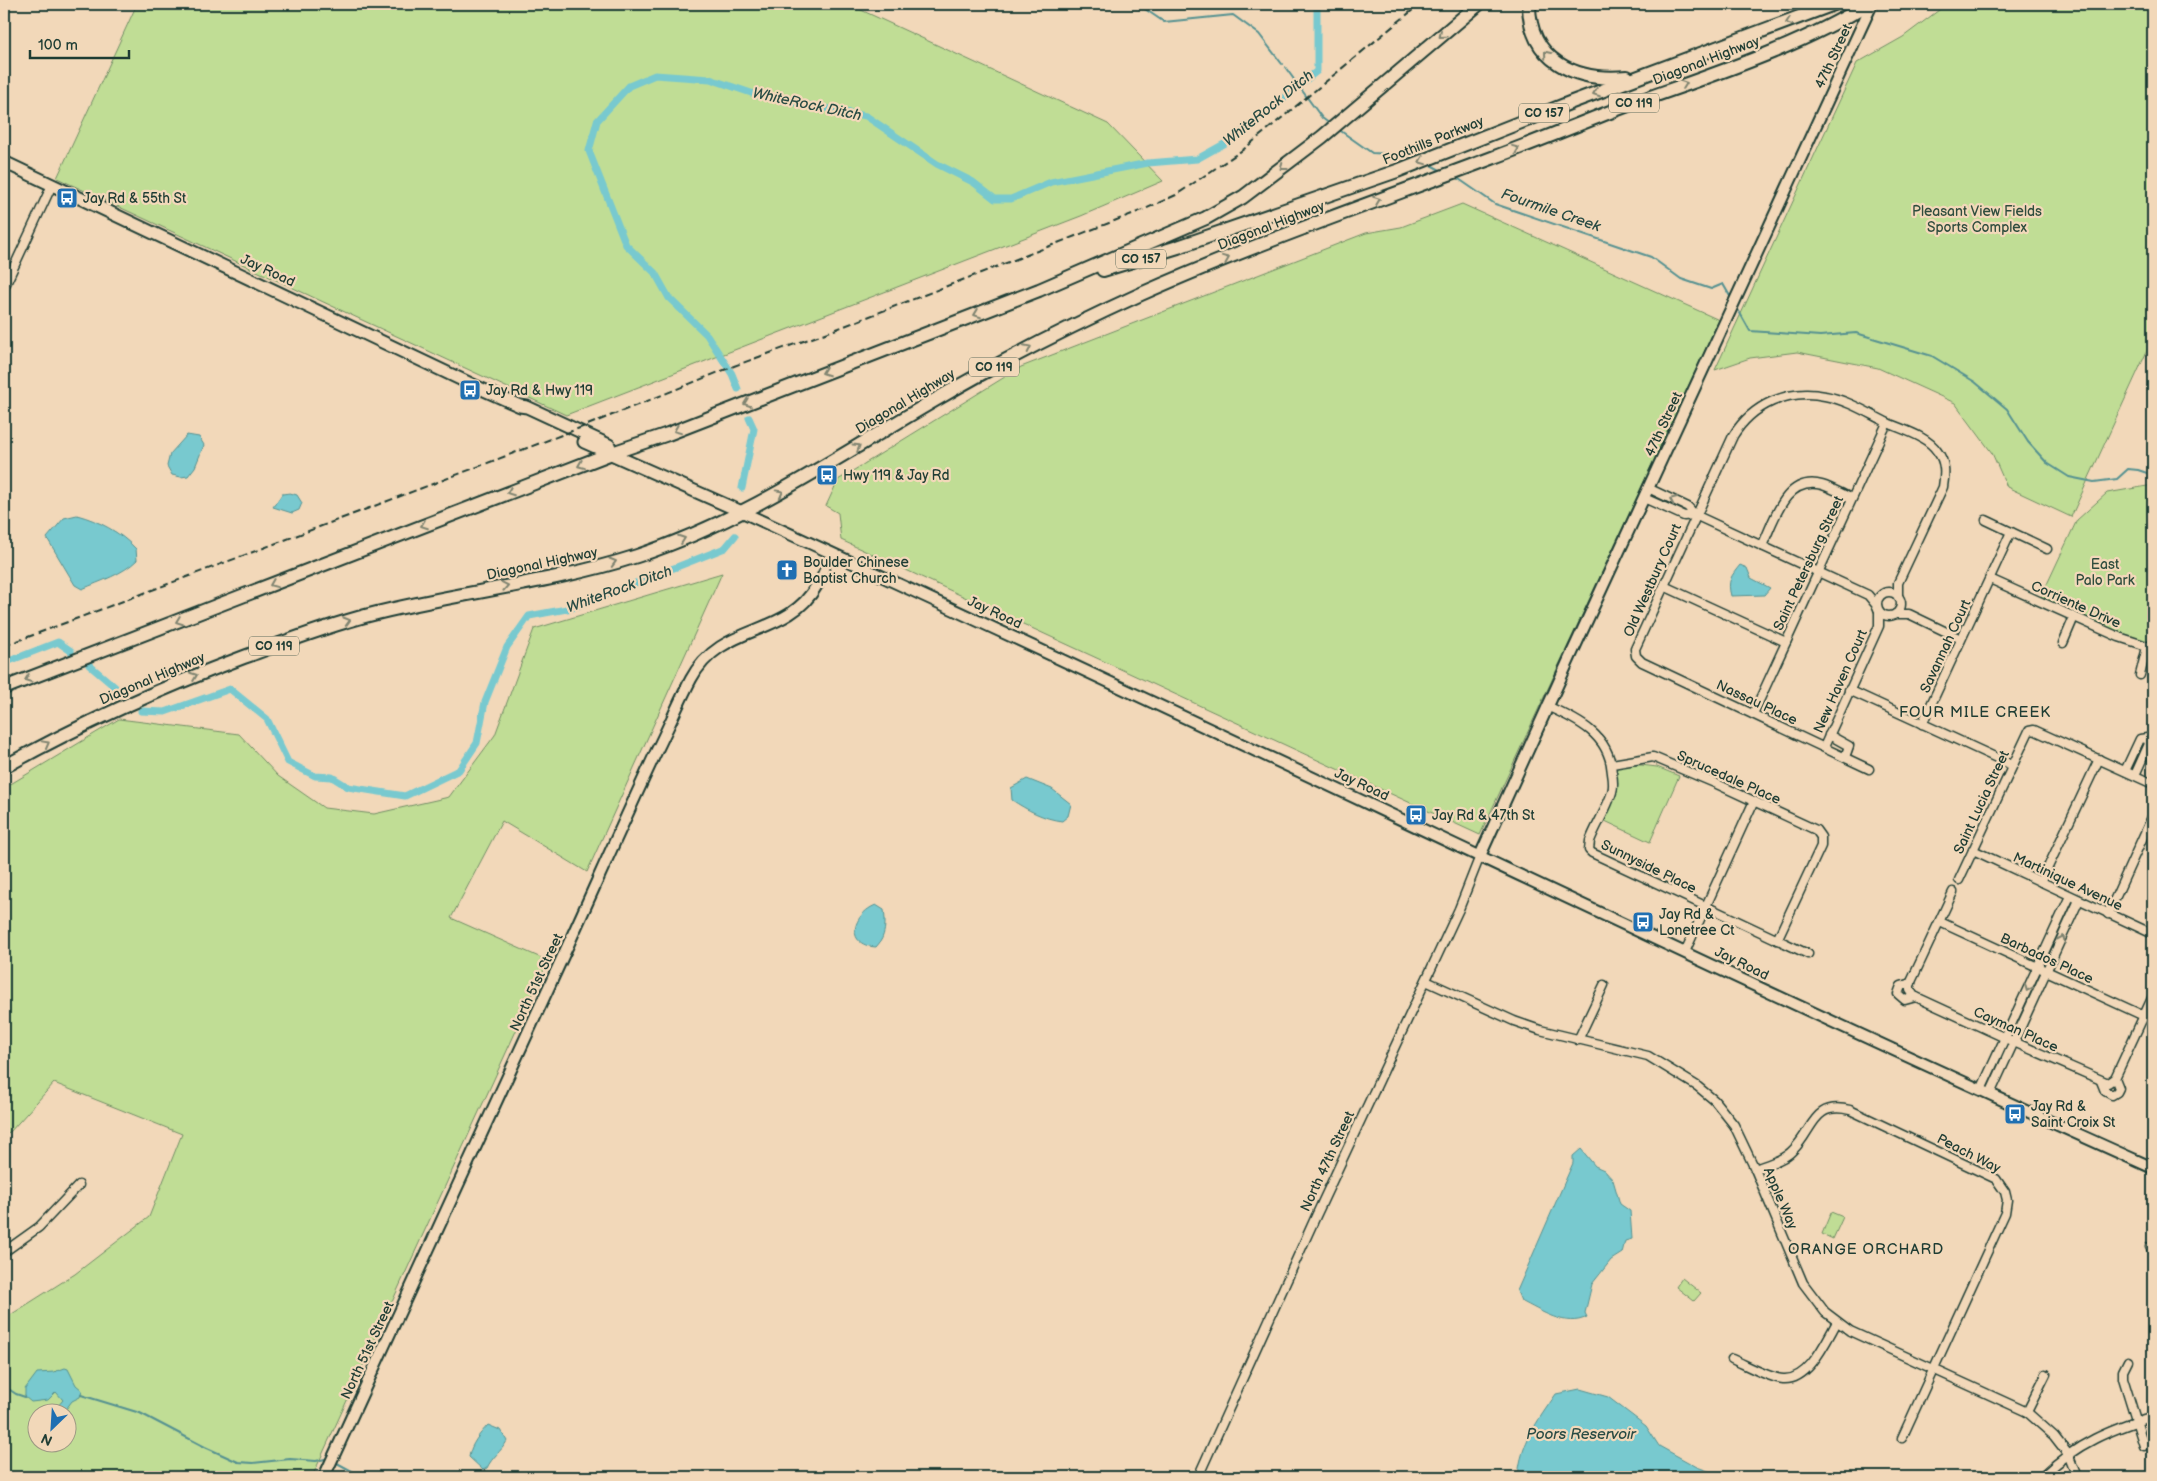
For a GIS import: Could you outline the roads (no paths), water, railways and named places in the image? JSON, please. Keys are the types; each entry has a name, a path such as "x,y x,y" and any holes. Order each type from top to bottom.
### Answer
{"highway":[{"path":"4,688 612,452 668,434 1039,290 1225,208 1264,182 1322,137 1479,4"},
{"path":"1529,4 1536,39 1553,60 1564,68 1576,73 1603,78 1642,76"},
{"name":"Foothills Parkway","path":"1039,290 1178,247 1397,171 1834,4"},
{"name":"Diagonal Highway","path":"4,767 134,700 317,631 375,613 598,567 637,556 710,528 802,481 945,394 1023,350 1067,329 1190,274 1797,41 1868,4"}],"main road":[{"name":"Jay Road","path":"4,162 520,406 524,412 602,451 612,452 742,512"}],"street":[{"name":"47th Street","path":"1480,856 1547,706 1872,4"},
{"path":"4,288 52,185"},
{"name":"Old Westbury Court","path":"1636,656 1635,649 1638,642 1695,515 1738,428 1749,415 1773,401 1798,394 1824,396 1838,400 1930,444 1942,458 1945,475 1943,487 1898,583"},
{"name":"Saint Petersburg Street","path":"1754,714 1887,422"},
{"path":"1762,546 1783,500 1799,487 1816,484 1852,498"},
{"path":"1646,493 1688,507 1695,515 1868,595 1878,609 1893,615 1909,614"},
{"name":"Jay Road","path":"742,512 1685,952 1781,999 2153,1168"},
{"path":"1986,520 2047,549"},
{"name":"Savannah Court","path":"1922,724 2011,532"},
{"name":"North 51st Street","path":"324,1477 630,809 692,678 699,666 719,646 731,639 782,619 805,603 817,585 832,553"},
{"name":"Corriente Drive","path":"1990,579 2119,637 2150,648"},
{"path":"1878,609 1877,600 1898,583"},
{"path":"1893,615 1900,608 1898,583"},
{"path":"1664,586 1786,642"},
{"path":"1868,595 1885,593 1899,600 1909,614 1961,639"},
{"name":"New Haven Court","path":"1878,609 1879,626"},
{"name":"New Haven Court","path":"1824,747 1879,626 1893,615"},
{"path":"2063,643 2074,617"},
{"path":"2140,675 2150,648"},
{"name":"Nassau Place","path":"1636,656 1642,662 1869,768"},
{"path":"1849,690 2012,765"},
{"path":"1547,706 1578,720 1590,729 1604,744 1612,764"},
{"name":"Saint Lucia Street","path":"1959,880 2029,730 2034,730 2098,759"},
{"path":"1829,735 1849,746 1845,757"},
{"path":"2125,771 2140,739 2147,738 2149,744 2135,775"},
{"name":"Sprucedale Place","path":"1612,764 1653,757 1816,830 1821,837 1821,846 1777,940"},
{"path":"2040,882 2098,759 2153,784"},
{"name":"Sunnyside Place","path":"1612,764 1612,793 1592,836 1589,850 1596,856 1808,954"},
{"path":"1685,952 1754,801"},
{"path":"2108,914 2153,815"},
{"name":"Martinique Avenue","path":"1973,850 2153,934"},
{"name":"North 47th Street","path":"1198,1477 1413,1004 1426,981 1459,909 1480,856"},
{"path":"1915,996 1910,990 1911,983 1953,892"},
{"path":"1985,1092 2005,1038 2070,896"},
{"path":"1985,1092 2014,1042 2079,900"},
{"name":"Barbados Place","path":"1940,922 2144,1016"},
{"name":"Apple Way","path":"1426,981 1514,1021 1578,1040 1634,1051 1648,1056 1697,1086 1725,1112 1734,1125 1804,1283 1814,1300 1837,1322 1850,1331 2027,1412 2054,1436 2068,1454 2077,1477"},
{"name":"Cayman Place","path":"1911,983 1902,986 1898,994 1905,1000 1915,996 2014,1042 2108,1081 2144,1016"},
{"path":"1578,1040 1604,984"},
{"path":"2144,1016 2153,996"},
{"name":"Peach Way","path":"1755,1169 1786,1156 1800,1143 1815,1117 1822,1112 1840,1107 1966,1164 1996,1179 2002,1185 2007,1200 2005,1213 1933,1369"},
{"path":"4,1252 39,1226 80,1185"},
{"path":"1732,1359 1777,1378 1795,1378 1808,1369 1837,1322"},
{"path":"2128,1361 2123,1371 2123,1378 2144,1446"},
{"path":"1902,1438 1933,1369"},
{"path":"2027,1412 2046,1374"},
{"path":"2044,1475 2068,1454 2108,1431 2153,1416"}],"water":[{"path":"187,435 199,437 204,445 195,467 188,476 172,475 167,466 170,454"},
{"path":"290,493 297,495 302,503 299,510 292,513 273,507 282,494"},
{"path":"77,515 93,520 123,537 136,549 137,560 118,573 82,589 75,585 47,538 64,518"},
{"path":"1740,565 1747,568 1751,578 1770,588 1764,595 1731,596 1729,586 1731,579"},
{"path":"1027,779 1052,789 1071,804 1068,816 1062,821 1042,816 1012,800 1011,788"},
{"path":"876,905 884,910 885,920 882,939 876,947 859,941 855,928 862,915"},
{"path":"1581,1149 1595,1166 1604,1170 1613,1180 1620,1204 1630,1211 1632,1239 1625,1241 1622,1253 1611,1260 1592,1284 1585,1313 1587,1317 1571,1321 1554,1317 1521,1301 1517,1291 1573,1163 1573,1156"},
{"path":"65,1368 68,1369 76,1385 82,1390 80,1397 70,1404 60,1404 63,1400 56,1392 48,1400 31,1402 25,1397 25,1389 37,1373 54,1372"},
{"name":"Poors Reservoir","path":"1580,1389 1608,1397 1646,1426 1659,1446 1697,1467 1725,1477 1518,1477 1526,1443 1536,1423 1556,1394"},
{"path":"488,1425 500,1430 507,1441 487,1468 483,1470 469,1457 474,1444"}],"waterway":[{"name":"Fourmile Creek","path":"1142,4 1142,7 1164,22 1233,15 1259,34 1282,64"},
{"name":"WhiteRock Ditch","path":"738,389 732,374 707,335 669,298 655,273 626,245 589,151 597,121 629,86 655,75 710,79 760,96 866,116 937,164 973,182 995,199 1011,199 1051,182 1148,163 1197,159 1233,139 1317,71 1317,4"},
{"name":"Fourmile Creek","path":"1285,67 1322,118 1330,124"},
{"name":"Fourmile Creek","path":"1338,129 1372,153 1410,155 1415,158"},
{"name":"Fourmile Creek","path":"1429,164 1442,171"},
{"name":"Fourmile Creek","path":"1456,177 1495,204 1651,257 1681,279 1711,289 1723,284 1731,298"},
{"path":"1736,306 1750,331 1820,336 1856,333 1932,356 1975,382 2007,409 2028,442 2047,463 2069,477 2094,482 2117,479 2128,469 2153,475"},
{"name":"WhiteRock Ditch","path":"742,488 754,429 749,418"},
{"name":"WhiteRock Ditch","path":"141,711 165,712 230,689 267,719 288,762 315,776 332,777 348,787 405,796 459,770 477,743 485,702 507,647 529,616 572,608 725,548 735,536"},
{"name":"WhiteRock Ditch","path":"4,663 58,642 71,651"},
{"name":"WhiteRock Ditch","path":"89,665 115,687"},
{"path":"4,1386 16,1394 25,1397"},
{"path":"81,1395 140,1413 238,1462 253,1463 290,1459 316,1461 325,1459"},
{"path":"337,1463 363,1477"}],"railway":[{"path":"4,646 585,426 734,366 834,330 1145,209 1176,195 1244,149 1420,4"}],"place":[{"name":"Jay Rd & 55th St","path":"67,198"},
{"name":"Jay Rd & Hwy 119","path":"470,390"},
{"name":"Hwy 119 & Jay Rd","path":"827,475"},
{"name":"Boulder Chinese Baptist Church","path":"787,570"},
{"name":"Jay Rd & 47th St","path":"1416,815"},
{"name":"Jay Rd & Lonetree Ct","path":"1643,922"},
{"name":"Jay Rd & Saint Croix St","path":"2015,1114"}],"district":[{"name":"FOUR MILE CREEK","path":"1975,712"},
{"name":"ORANGE ORCHARD","path":"1866,1249"}],"park label":[{"name":"Pleasant View Fields Sports Complex","path":"1977,220"},
{"name":"East Palo Park","path":"2105,572"}]}
